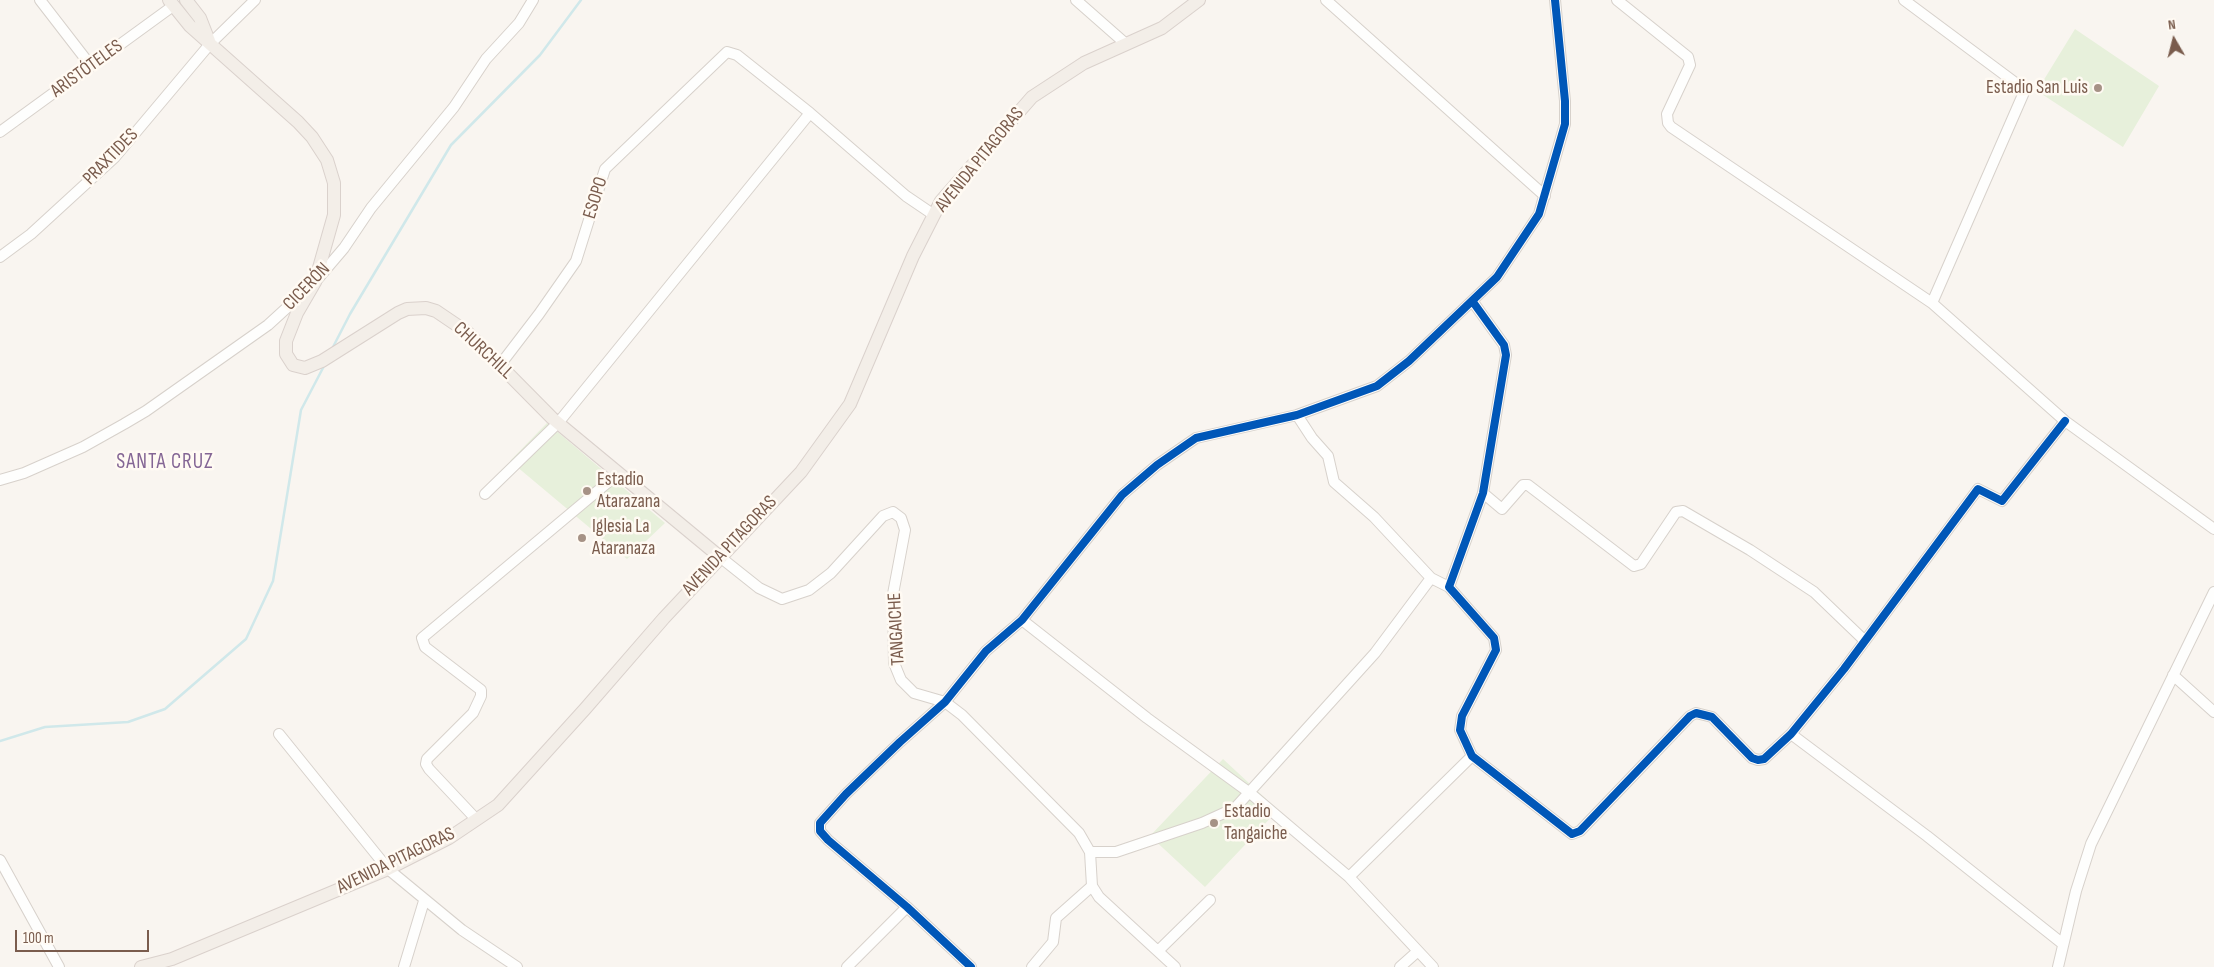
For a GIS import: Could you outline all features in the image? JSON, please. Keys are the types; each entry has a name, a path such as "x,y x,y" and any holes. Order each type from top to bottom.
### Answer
{"main road":[{"path":"186,0 200,18 210,44"},
{"name":"AVENIDA PITAGORAS","path":"141,967 172,959 388,869 449,838 498,805 720,557 801,472 850,404 913,256 942,201 1032,97 1084,63 1162,28 1200,0"},
{"path":"171,3 190,26 298,122 312,137 327,160 334,183 334,215 315,282"},
{"name":"CHURCHILL","path":"315,282 297,313 286,341 286,354 290,361 299,368 305,368 322,361 398,312 416,308 436,311 467,332 558,423 720,557"}],"street":[{"path":"40,0 91,66"},
{"name":"PRAXTIDES","path":"0,257 31,234 115,157 210,44 256,0"},
{"name":"CICERÓN","path":"0,480 24,473 83,447 146,410 268,325 315,282 344,248 371,208 454,107 486,59 519,23 534,0"},
{"path":"1076,0 1126,44"},
{"path":"1326,0 1545,196"},
{"path":"971,967 908,907 828,840 820,831 820,823 846,794 945,702 986,651 1022,620 1122,495 1157,465 1196,438 1297,415 1377,386 1409,361 1496,278 1540,214 1565,124 1565,101 1555,0"},
{"path":"1617,0 1688,57 1690,65 1667,114 1668,123 1671,127 1932,303 2065,421 2214,529"},
{"path":"1904,0 2025,90 1932,303"},
{"name":"ARISTÓTELES","path":"0,132 91,66 171,3"},
{"name":"ESOPO","path":"500,365 576,261 605,169 723,53 731,52 737,55 810,113"},
{"path":"485,494 558,423 810,113 906,196 934,215"},
{"path":"1449,587 1483,493 1506,355 1504,345 1473,302"},
{"path":"1297,415 1312,438 1328,456 1334,482 1374,517 1431,578 1449,587 1496,642 1495,656 1460,722 1460,730 1472,756 1572,834 1580,831 1690,716 1701,713 1712,717 1755,760 1764,759 1791,734 1865,641 1978,489 2002,502 2065,421"},
{"path":"476,819 429,770 426,764 427,760 473,713 481,696 481,690 425,647 422,638 619,473"},
{"path":"1483,493 1502,508 1523,485 1528,485 1634,566 1641,564 1676,512 1683,511 1750,550 1814,592 1865,641"},
{"name":"TANGAICHE","path":"720,557 759,588 782,598 809,590 831,573 883,516 893,512 902,518 905,530 893,594 894,663 901,680 914,693 945,702 962,715 1079,833 1090,852 1092,886"},
{"path":"1090,852 1116,852 1202,823 1234,808 1250,793 1375,653 1431,578"},
{"path":"2058,967 2091,844 2173,675 2190,645 2214,592"},
{"path":"1022,620 1147,718 1250,793 1349,877 1433,967"},
{"path":"2173,675 2214,712"},
{"path":"279,734 388,869 424,901 462,930 517,967"},
{"path":"1791,734 1927,836 2063,944"},
{"path":"1349,877 1472,756"},
{"path":"0,860 59,967"},
{"path":"1032,967 1052,942 1056,918 1092,886 1099,897 1175,967"},
{"path":"1158,952 1210,900"},
{"path":"404,967 424,901"},
{"path":"847,967 908,907"},
{"path":"1400,967 1418,951"}],"green space":[{"path":"2075,29 2159,86 2123,147 2037,91"},
{"path":"547,423 665,523 627,559 510,461"},
{"path":"1223,759 1278,810 1205,887 1150,836"}],"waterway":[{"path":"333,347 350,314 451,145 540,55 581,0"},
{"path":"0,741 45,727 128,722 165,709 246,639 273,581 301,410 324,366"}],"cycle path":[{"path":"971,967 907,907 828,840 820,831 820,823 846,794 945,702 986,651 1022,620 1122,495 1157,465 1196,438 1297,415 1377,386 1409,361 1497,277 1539,214 1565,124 1565,101 1555,0"},
{"path":"1473,302 1504,345 1506,355 1483,493 1449,587 1494,638 1496,650 1462,716 1460,730 1472,756 1572,834 1580,831 1690,716 1696,713 1712,717 1752,758 1764,759 1791,734 1844,669 1978,489 2002,501 2065,421"}],"place":[{"name":"Estadio San Luis","path":"2098,88"},
{"name":"Estadio Atarazana","path":"587,491"},
{"name":"Iglesia La Ataranaza","path":"582,538"},
{"name":"Estadio Tangaiche","path":"1214,823"}],"district":[{"name":"SANTA CRUZ","path":"165,463"}]}
